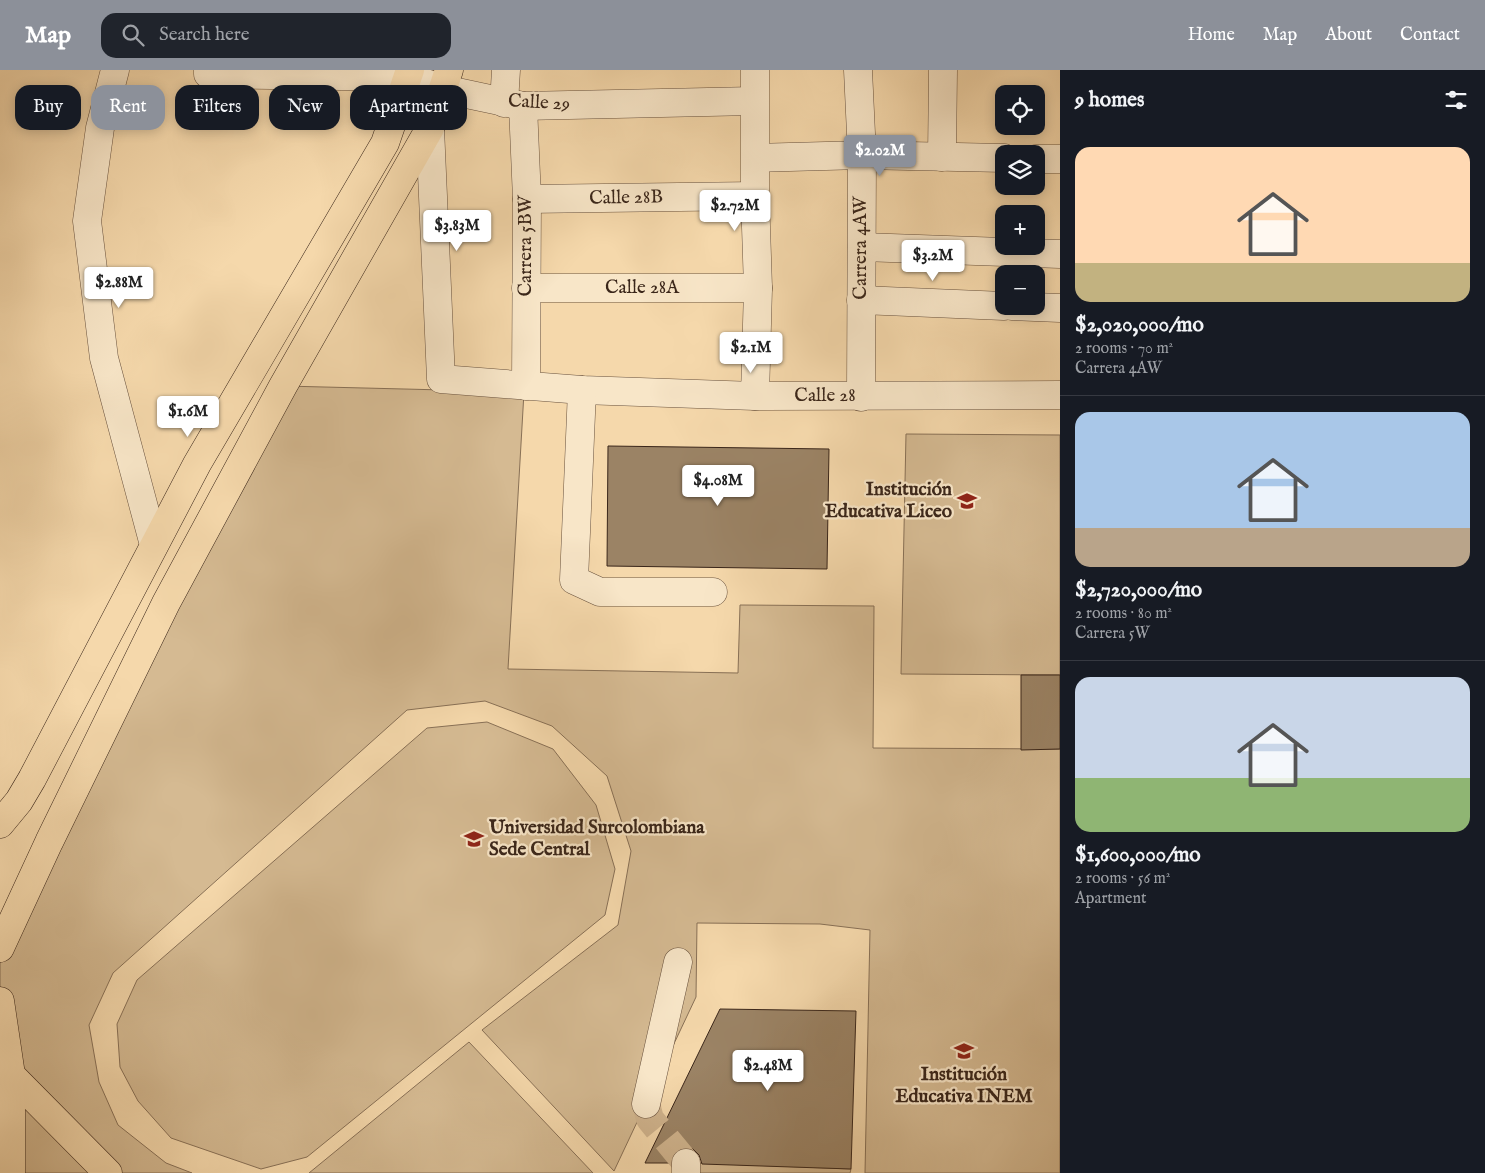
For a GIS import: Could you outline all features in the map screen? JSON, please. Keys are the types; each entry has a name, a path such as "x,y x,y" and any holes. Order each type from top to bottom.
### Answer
{"main road":[{"path":"0,824 19,801 32,779 202,456 385,143 409,74"},
{"path":"0,948 49,842 166,603 283,386 429,130"},
{"path":"0,1001 11,1074 11,1173"},
{"path":"11,1074 108,1173"}],"street":[{"path":"115,70 100,128 87,221 104,358 154,545"},
{"name":"Carrera 5BW","path":"506,70 514,104 527,199 526,386"},
{"path":"755,70 755,196 758,288 755,396"},
{"name":"Carrera 4AW","path":"858,70 862,155 861,397"},
{"path":"942,157 943,70"},
{"name":"Calle 29","path":"208,72 409,74 446,80 514,104 754,101"},
{"name":"Calle 28","path":"430,130 441,379 582,390 755,396 1060,395"},
{"path":"756,158 862,155 995,158"},
{"path":"1045,159 1060,159"},
{"name":"Calle 28B","path":"527,199 755,196"},
{"path":"862,247 1060,254"},
{"name":"Calle 28A","path":"526,288 758,288"},
{"path":"861,300 995,306"},
{"path":"1045,307 1060,308"},
{"path":"582,390 574,580 600,592 713,592"},
{"path":"646,1104 678,962"}],"shaded area":[{"path":"284,386 524,392 508,669 738,673 740,605 874,606 873,748 1060,749 1060,1173 865,1173 870,930 820,924 697,923 696,997 614,1171 482,1030 618,925 631,851 607,776 552,726 485,701 407,710 113,973 89,1025 99,1082 118,1125 166,1163 192,1173 10,1173 0,1049 0,943"},
{"path":"906,434 1060,435 1060,675 901,674"},
{"path":"487,722 553,749 596,805 615,869 605,915 307,1157 261,1169 171,1138 138,1101 120,1067 117,1024 137,980 427,728"},
{"path":"469,1042 593,1173 309,1173"},
{"path":"699,1163 851,1169 850,1173 699,1173"}],"building":[{"path":"608,446 829,449 827,569 607,566"},
{"path":"1021,675 1060,675 1060,749 1021,750"},
{"path":"720,1009 856,1011 851,1169 702,1164 699,1155 693,1149 686,1147 678,1150 672,1156 670,1163 645,1163"}],"tunnel":[{"path":"646,1104 650,1119 686,1163"}],"place":[{"name":"Institución Educativa Liceo","path":"967,501"},
{"name":"Universidad Surcolombiana Sede Central","path":"474,839"},
{"name":"Institución Educativa INEM","path":"964,1051"}]}
